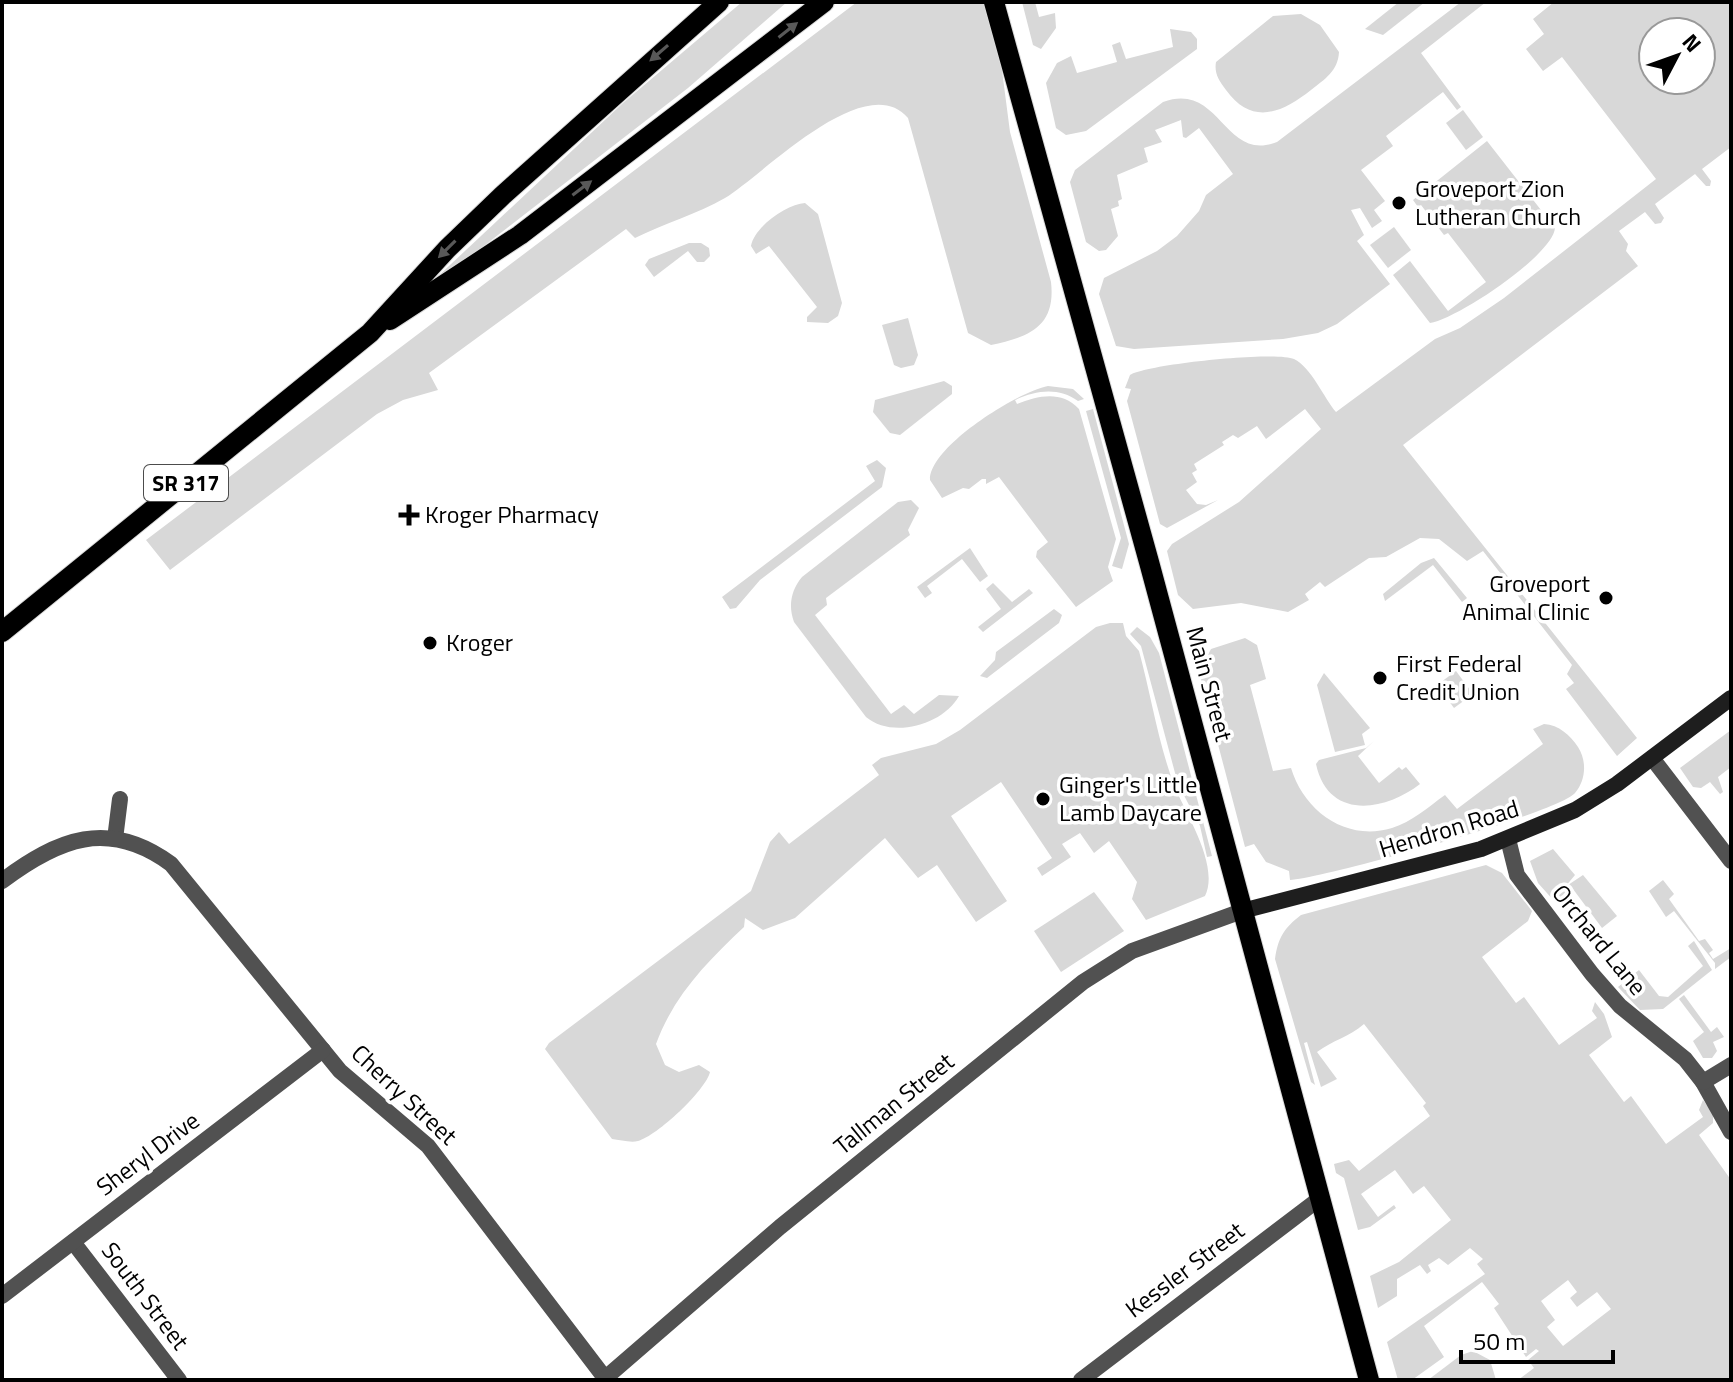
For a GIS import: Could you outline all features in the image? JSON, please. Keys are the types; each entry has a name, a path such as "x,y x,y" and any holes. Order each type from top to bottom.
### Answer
{"main road":[{"name":"SR 317","path":"370,333 447,249 503,195 719,2"},
{"name":"SR 317","path":"2,632 370,333 428,298 520,235 824,2"},
{"name":"Main Street","path":"994,2 1369,1380"}],"street":[{"name":"Hendron Road","path":"1242,911 1508,839 1575,810 1652,758 1731,698"},
{"path":"1652,758 1731,861"},
{"path":"2,881 49,848 70,841 115,839 120,799"},
{"name":"Cherry Street","path":"115,839 155,852 185,878 323,1050 367,1098 428,1146 604,1379"},
{"name":"Orchard Lane","path":"1508,839 1517,875 1600,984 1632,1017 1685,1059 1703,1082 1731,1132"},
{"name":"Tallman Street","path":"604,1379 780,1227 1083,982 1132,951 1242,911"},
{"name":"Sheryl Drive","path":"2,1296 323,1050"},
{"path":"1703,1082 1731,1065"},
{"name":"Kessler Street","path":"1081,1380 1319,1199"},
{"name":"South Street","path":"73,1242 179,1380"}],"shaded area":[{"path":"742,2 787,2 688,88 467,259 434,280 623,103"},
{"path":"857,2 987,2 1000,55 1010,132 1051,282 1049,309 1038,327 1018,338 991,345 968,333 908,118 889,106 867,106 841,115 815,131 714,204 635,238 626,229 429,373 438,390 403,400 377,414 170,570 146,540"},
{"path":"1022,2 1035,2 1039,17 1055,13 1056,28 1041,49 1033,45"},
{"path":"1399,2 1425,2 1383,35 1365,29"},
{"path":"1461,2 1486,2 1421,53 1461,107 1457,110 1443,92 1386,136 1393,146 1361,170 1385,201 1374,210 1382,221 1372,228 1360,208 1351,210 1364,235 1357,241 1390,284 1337,324 1318,333 1283,339 1134,349 1116,346 1099,294 1104,278 1157,251 1177,236 1199,211 1206,195 1233,174 1199,128 1186,138 1183,137 1181,120 1155,130 1162,142 1144,148 1148,162 1117,175 1122,199 1118,201 1119,206 1111,209 1118,236 1106,250 1099,251 1086,242 1070,182 1075,170 1163,102 1182,99 1198,102 1245,142 1259,145 1277,142"},
{"path":"1554,2 1731,2 1731,147 1702,169 1711,181 1710,186 1706,186 1695,174 1655,204 1664,218 1661,223 1655,224 1645,212 1619,231 1628,244 1626,251 1638,266 1403,445 1637,738 1617,756 1566,689 1574,683 1567,674 1572,665 1483,551 1467,561 1439,539 1420,538 1386,557 1369,558 1325,587 1320,582 1305,594 1309,600 1288,612 1241,603 1193,609 1178,595 1167,551 1172,544 1239,502 1321,429 1305,409 1266,439 1257,426 1238,438 1233,435 1222,442 1224,445 1194,464 1197,470 1192,473 1197,482 1186,490 1197,504 1206,505 1218,500 1167,528 1160,524 1127,401 1131,389 1125,388 1130,375 1161,367 1239,358 1282,357 1294,359 1306,369 1336,412 1435,339 1460,328 1504,298 1656,179 1562,57 1543,71 1526,49 1544,34 1533,19"},
{"path":"1301,14 1320,25 1339,52 1333,69 1300,98 1278,110 1257,112 1246,108 1221,83 1216,73 1216,62 1273,16"},
{"path":"1170,29 1191,32 1197,39 1197,49 1086,131 1066,135 1056,128 1046,83 1057,63 1071,56 1077,73 1117,62 1112,45 1120,42 1126,59 1173,47"},
{"path":"1463,110 1483,137 1466,150 1446,123"},
{"path":"1487,141 1555,228 1550,240 1522,269 1461,310 1430,323 1393,275 1410,261 1448,311 1486,282 1448,233 1444,235 1421,205 1418,207 1413,200"},
{"path":"805,203 818,214 842,303 838,316 828,323 807,322 807,317 817,307 769,246 756,254 751,246 758,231 772,218 789,207"},
{"path":"1394,227 1411,250 1388,268 1370,245"},
{"path":"689,243 701,243 709,248 710,256 704,262 697,262 688,251 654,277 645,265 649,259"},
{"path":"908,318 918,355 914,365 901,368 894,365 882,325"},
{"path":"944,381 952,386 952,394 900,435 890,433 873,412 875,400"},
{"path":"1048,386 1073,389 1084,399 1078,401 1063,394 1047,392 1015,400 1017,404 1041,397 1057,397 1079,409 1116,539 1108,567 1113,581 1076,607 1036,557 1037,551 1048,542 999,477 986,484 986,479 982,479 969,489 963,488 942,498 930,480 944,452 959,437 1016,399"},
{"path":"1093,409 1129,544 1122,569 1112,566 1121,538 1086,411"},
{"path":"877,460 886,468 882,487 760,580 736,608 730,609 722,597 875,481 866,466"},
{"path":"911,500 919,508 908,530 910,535 826,598 827,605 815,615 891,714 904,705 914,714 939,695 959,696 941,715 903,728 877,724 866,717 794,622 791,604 795,587 802,577 898,502"},
{"path":"970,548 988,576 980,582 962,559 927,586 932,593 925,598 917,587"},
{"path":"1434,558 1467,598 1462,602 1433,565 1385,601 1383,594 1421,563"},
{"path":"993,583 1012,602 1029,589 1033,593 983,632 978,627 1001,609 986,589"},
{"path":"1054,609 1062,615 1059,623 987,678 980,676 995,660 996,652"},
{"path":"1123,623 1126,636 1139,651 1168,769 1205,855 1208,883 1205,896 1146,920 1132,899 1137,882 1109,841 1094,853 1080,833 1062,844 1071,857 1042,876 1037,868 1052,858 1001,782 951,816 1007,901 976,922 937,865 918,878 885,838 795,918 763,930 745,918 744,927 705,966 682,995 656,1044 665,1065 679,1072 699,1065 710,1072 707,1080 680,1111 657,1131 635,1142 612,1139 545,1049 549,1043 751,891 770,842 779,832 789,844 879,775 872,765 881,758 936,744 960,730 1096,627"},
{"path":"1137,627 1150,637 1159,653 1212,856 1207,857 1200,826 1178,784 1141,646 1130,634"},
{"path":"1245,638 1257,645 1266,679 1250,685 1273,771 1291,768 1297,783 1317,810 1343,827 1359,831 1392,828 1413,818 1445,795 1457,809 1543,744 1533,729 1544,724 1564,731 1578,747 1584,764 1581,782 1575,793 1528,815 1391,857 1290,880 1289,871 1266,862 1254,844 1245,847 1199,672 1211,649"},
{"path":"1456,671 1473,694 1454,708 1437,685"},
{"path":"1324,673 1370,728 1362,734 1365,745 1335,752 1317,685"},
{"path":"1731,730 1731,767 1718,777 1723,792 1720,794 1710,782 1701,788 1693,787 1680,768"},
{"path":"1374,741 1358,756 1379,783 1399,767 1402,770 1406,767 1420,784 1390,801 1374,805 1359,806 1332,795 1322,782 1316,764 1319,760 1366,748"},
{"path":"1553,849 1575,875 1565,887 1583,875 1617,916 1602,928 1573,889 1555,902 1538,883 1530,861"},
{"path":"1486,865 1502,873 1532,911 1528,921 1482,957 1516,1003 1524,997 1559,1045 1597,1018 1592,1011 1595,1002 1604,1014 1612,1037 1589,1055 1624,1102 1631,1096 1666,1144 1703,1117 1699,1110 1703,1100 1713,1113 1713,1123 1699,1135 1731,1180 1731,1380 1518,1380 1534,1368 1528,1360 1539,1351 1536,1349 1526,1357 1494,1308 1499,1304 1482,1282 1424,1326 1444,1357 1412,1380 1398,1380 1387,1342 1485,1274 1477,1264 1483,1259 1470,1248 1448,1265 1439,1258 1428,1265 1431,1271 1427,1274 1420,1265 1397,1279 1397,1296 1378,1308 1370,1276 1399,1262 1451,1220 1424,1186 1413,1194 1395,1170 1361,1194 1378,1217 1394,1205 1396,1208 1370,1227 1358,1230 1344,1178 1336,1173 1334,1164 1349,1160 1359,1171 1430,1116 1423,1106 1426,1103 1364,1024 1317,1052 1337,1079 1321,1087 1307,1042 1304,1043 1315,1085 1311,1082 1275,959 1283,934 1301,915","holes":["1568,1280 1577,1292 1570,1298 1577,1307 1597,1292 1611,1309 1563,1346 1547,1327 1555,1320 1541,1301"]},
{"path":"1663,880 1674,894 1669,899 1699,941 1705,939 1713,950 1709,953 1713,959 1731,948 1731,957 1715,969 1715,963 1674,911 1666,917 1649,891"},
{"path":"1094,892 1124,931 1061,972 1034,931"},
{"path":"1694,941 1712,970 1663,1009 1640,1010 1618,987 1639,970 1659,996 1668,997 1703,966 1688,946"},
{"path":"1684,995 1711,1032 1717,1027 1724,1037 1713,1042 1717,1051 1712,1058 1703,1058 1693,1041 1704,1032 1679,999"},
{"path":"1473,1351 1490,1360 1496,1380 1428,1380 1461,1355"}],"place":[{"name":"Groveport Zion Lutheran Church","path":"1399,203"},
{"name":"Kroger Pharmacy","path":"409,515"},
{"name":"Groveport Animal Clinic","path":"1606,598"},
{"name":"Kroger","path":"430,643"},
{"name":"First Federal Credit Union","path":"1380,678"},
{"name":"Ginger's Little Lamb Daycare","path":"1043,799"}]}
